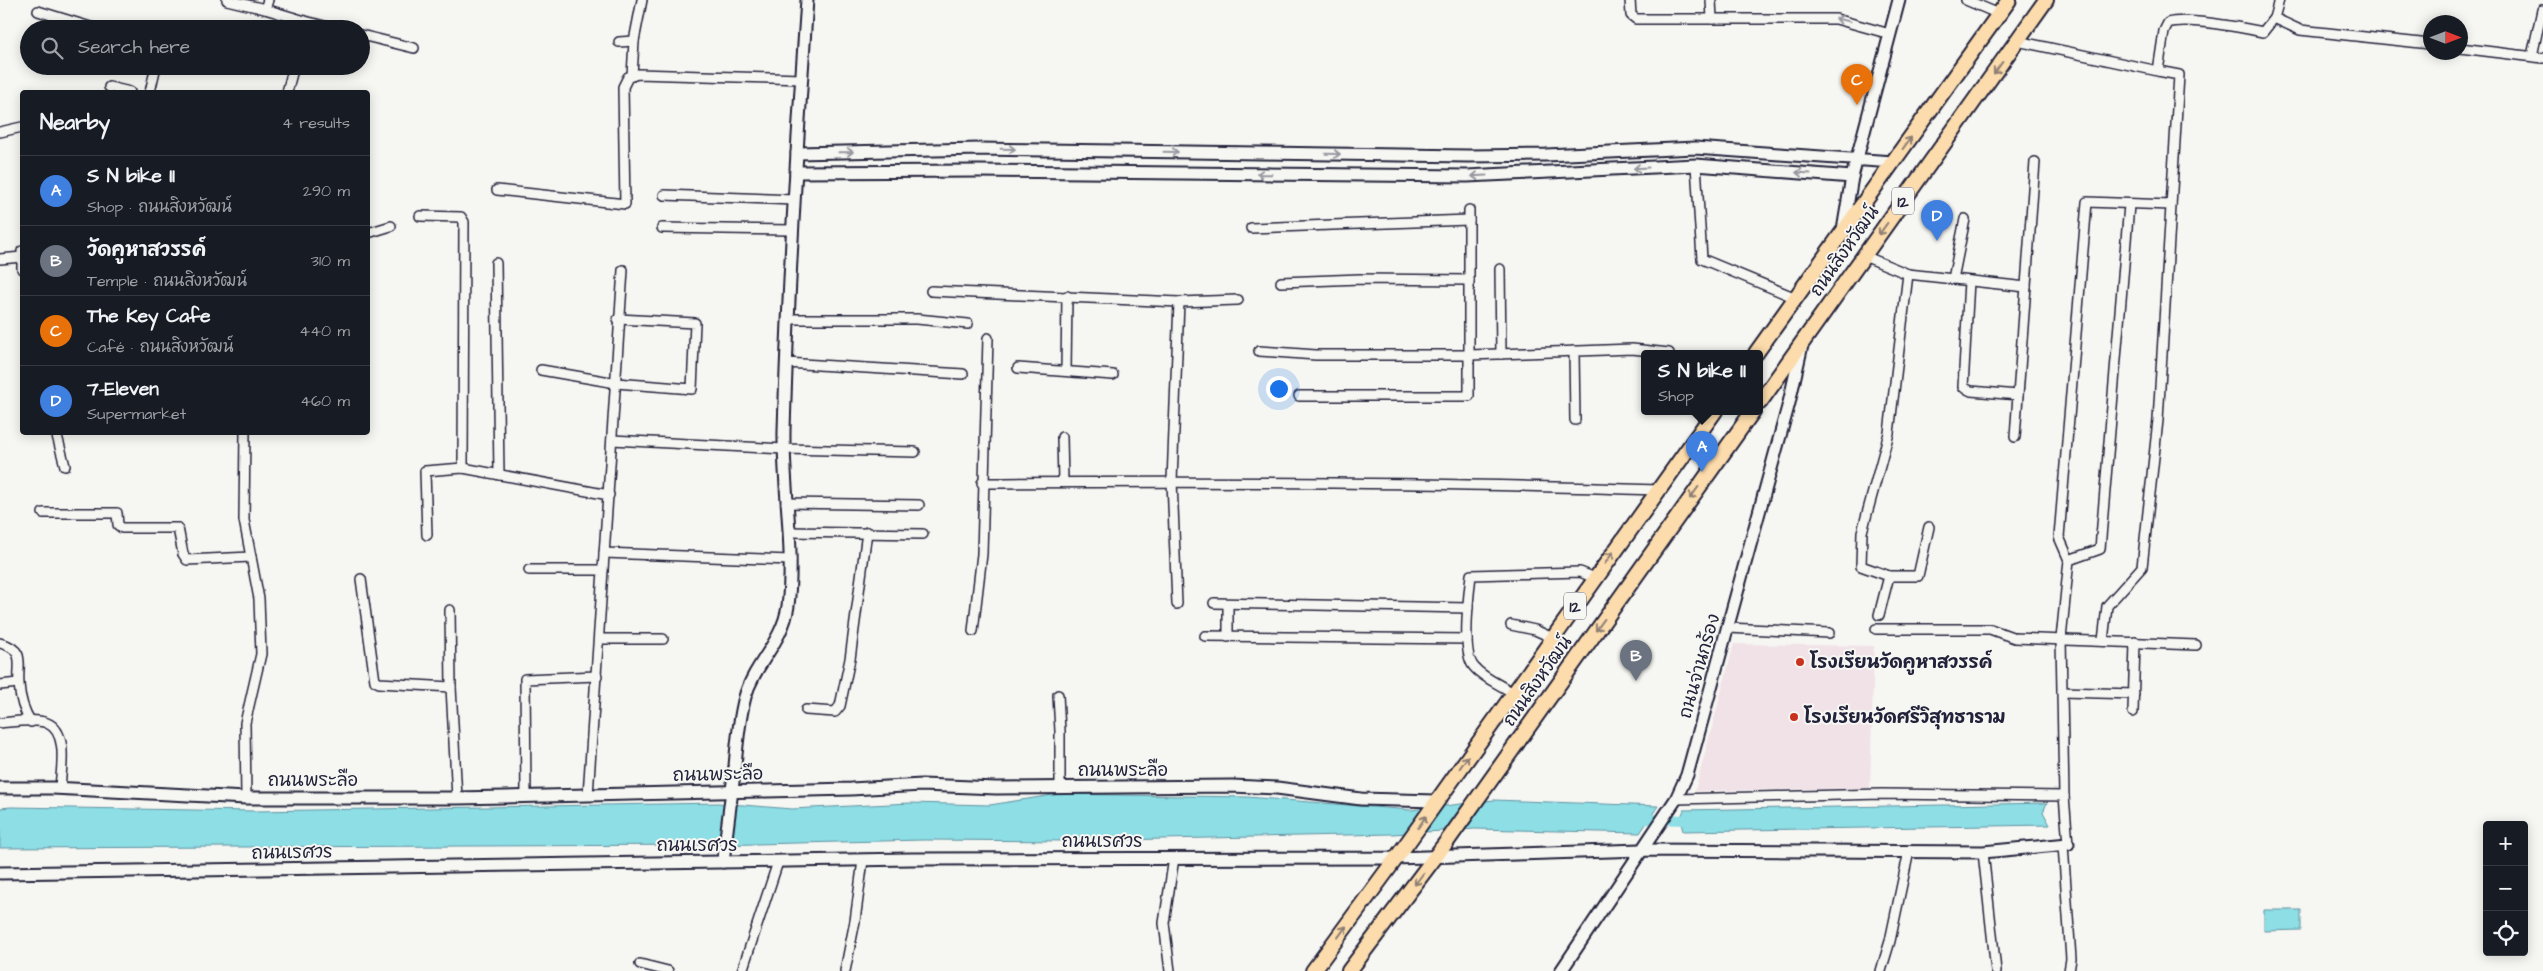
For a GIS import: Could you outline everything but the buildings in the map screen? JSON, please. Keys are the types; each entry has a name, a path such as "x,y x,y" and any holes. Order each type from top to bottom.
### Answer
{"main road":[{"name":"ถนนสิงหวัฒน์","path":"1758,350 2009,0"},
{"name":"ถนนสิงหวัฒน์","path":"1763,398 2046,0"},
{"name":"ถนนสิงหวัฒน์","path":"1313,971 1408,842 1513,692 1712,415"},
{"name":"ถนนสิงหวัฒน์","path":"1349,971 1448,840 1750,415"}],"street":[{"path":"226,0 266,4 295,20"},
{"path":"632,76 634,41 642,0"},
{"path":"723,862 745,697 751,680 777,640 784,625 788,607 790,560 784,449 786,362 792,230 807,0"},
{"path":"1630,0 1631,15 1636,19 1839,19 1890,34"},
{"path":"1711,0 1712,19"},
{"path":"1843,230 1852,176 1899,0"},
{"path":"1966,0 1999,14"},
{"path":"2158,71 2164,31 2168,23 2177,21 2263,32 2274,18 2279,0"},
{"path":"2532,56 2542,10"},
{"path":"38,11 68,20"},
{"path":"2274,18 2300,30 2423,43"},
{"path":"370,37 414,48"},
{"path":"619,42 634,41"},
{"path":"2017,41 2179,76 2158,420 2142,566 2108,606 2103,641"},
{"path":"2468,49 2543,58"},
{"path":"496,190 625,204 623,87 628,77 638,74 802,79"},
{"path":"150,90 154,75"},
{"path":"288,90 292,75"},
{"path":"109,88 120,90"},
{"path":"0,132 20,127"},
{"path":"797,153 980,149 1468,156 1546,155 1695,148 1893,162"},
{"path":"2015,437 2035,162"},
{"path":"796,172 979,170 1467,176 1696,165 1852,176"},
{"path":"1696,165 1702,259 1796,298"},
{"path":"664,195 794,200"},
{"path":"2069,971 2071,959 2064,796 2061,639 2069,560 2060,536 2087,202 2171,205"},
{"path":"2069,560 2100,549 2130,205"},
{"path":"1299,396 1469,396 1469,210"},
{"path":"420,216 462,217 464,222 463,468"},
{"path":"1953,279 1965,219"},
{"path":"1250,228 1469,220"},
{"path":"370,232 392,226"},
{"path":"662,228 792,230"},
{"path":"0,259 20,254"},
{"path":"1864,256 1908,274 2026,287"},
{"path":"496,263 500,475"},
{"path":"1500,269 1501,354"},
{"path":"588,795 609,495 618,319 623,270"},
{"path":"1908,274 1889,433 1862,532 1861,566 1889,576 1918,576 1929,527"},
{"path":"1281,282 1360,278 1469,280"},
{"path":"1969,281 1963,387 1971,391 2018,395"},
{"path":"931,291 1179,302 1238,300"},
{"path":"1066,371 1067,296"},
{"path":"1177,604 1172,481 1179,302"},
{"path":"541,370 616,383 692,389 695,323 618,319"},
{"path":"788,319 917,319 968,324"},
{"path":"973,631 982,554 982,482 988,338"},
{"name":"ถนนจ่านกร้อง","path":"1560,971 1676,799 1687,775 1789,403 1803,341"},
{"path":"1259,351 1316,355 1470,355 1641,350"},
{"path":"1574,351 1575,420"},
{"path":"786,362 963,374"},
{"path":"1018,368 1113,374"},
{"path":"56,435 58,444 64,456 65,466"},
{"path":"245,435 244,520 259,599 261,654 245,722 246,798"},
{"path":"1062,437 1063,482"},
{"path":"612,440 784,449 915,452"},
{"path":"426,535 425,470 463,468 609,495"},
{"path":"982,482 1172,481 1489,484 1659,490"},
{"path":"786,503 919,505"},
{"path":"43,513 117,513 118,525 122,528 178,528 186,560 251,557"},
{"path":"788,532 923,534"},
{"path":"806,710 835,712 840,706 850,659 867,532"},
{"path":"604,553 790,560"},
{"path":"529,570 604,570"},
{"path":"1513,692 1472,666 1469,658 1467,639 1471,575 1580,572 1595,578"},
{"path":"1879,615 1889,576"},
{"path":"361,579 375,680 379,683 451,687"},
{"path":"1214,604 1468,608"},
{"path":"1228,604 1228,637"},
{"path":"450,610 451,687 457,798"},
{"path":"1511,625 1536,630 1553,638"},
{"path":"1728,628 1829,633"},
{"path":"1876,629 1990,629 2015,638 2196,645"},
{"path":"1205,636 1467,639"},
{"path":"599,639 663,639"},
{"path":"0,642 15,649 18,655 18,683 22,708 31,722"},
{"path":"2133,712 2135,642"},
{"path":"526,796 525,679 597,676"},
{"path":"0,685 18,683"},
{"path":"2062,692 2134,694"},
{"path":"1058,695 1060,787"},
{"path":"0,723 46,722 55,729 61,743 60,788"},
{"name":"ถนนพระลือ","path":"0,788 60,788 246,798 457,798 588,795 731,795 922,785 996,788 1232,786 1277,788 1360,799 1436,802"},
{"path":"1676,799 1881,794 2064,796"},
{"name":"ถนนเรศวร","path":"0,873 863,860 1395,858 1436,855 1641,850 1983,852 2066,845"},
{"path":"1881,971 1890,941 1909,851"},
{"path":"1983,852 1999,970"},
{"path":"1170,971 1164,923 1174,858"},
{"path":"845,971 855,921 863,860"},
{"path":"742,971 778,862"},
{"path":"640,964 668,971"}],"shaded area":[{"name":"โรงเรียนวัดศรีวิสุทธาราม","path":"1734,644 1874,646 1870,788 1695,791"}],"water":[{"path":"1059,794 1247,797 1411,810 1494,800 1658,806 1640,833 1475,829 1392,834 1072,841 924,840 713,845 0,848 0,808 11,807 255,811 718,803 792,809 910,803 990,805"},
{"path":"2047,803 2043,812 2050,825 1683,831 1680,819 1684,810"},
{"path":"2264,910 2301,910 2301,930 2264,931"}],"waterway":[{"path":"1638,819 1694,820"}],"place":[{"name":"The Key Cafe","path":"1857,105"},
{"name":"7-Eleven","path":"1937,241"},
{"name":"S N bike II","path":"1702,472"},
{"name":"โรงเรียนวัดคูหาสวรรค์","path":"1800,662"},
{"name":"วัดคูหาสวรรค์","path":"1636,681"},
{"name":"โรงเรียนวัดศรีวิสุทธาราม","path":"1794,717"}]}
